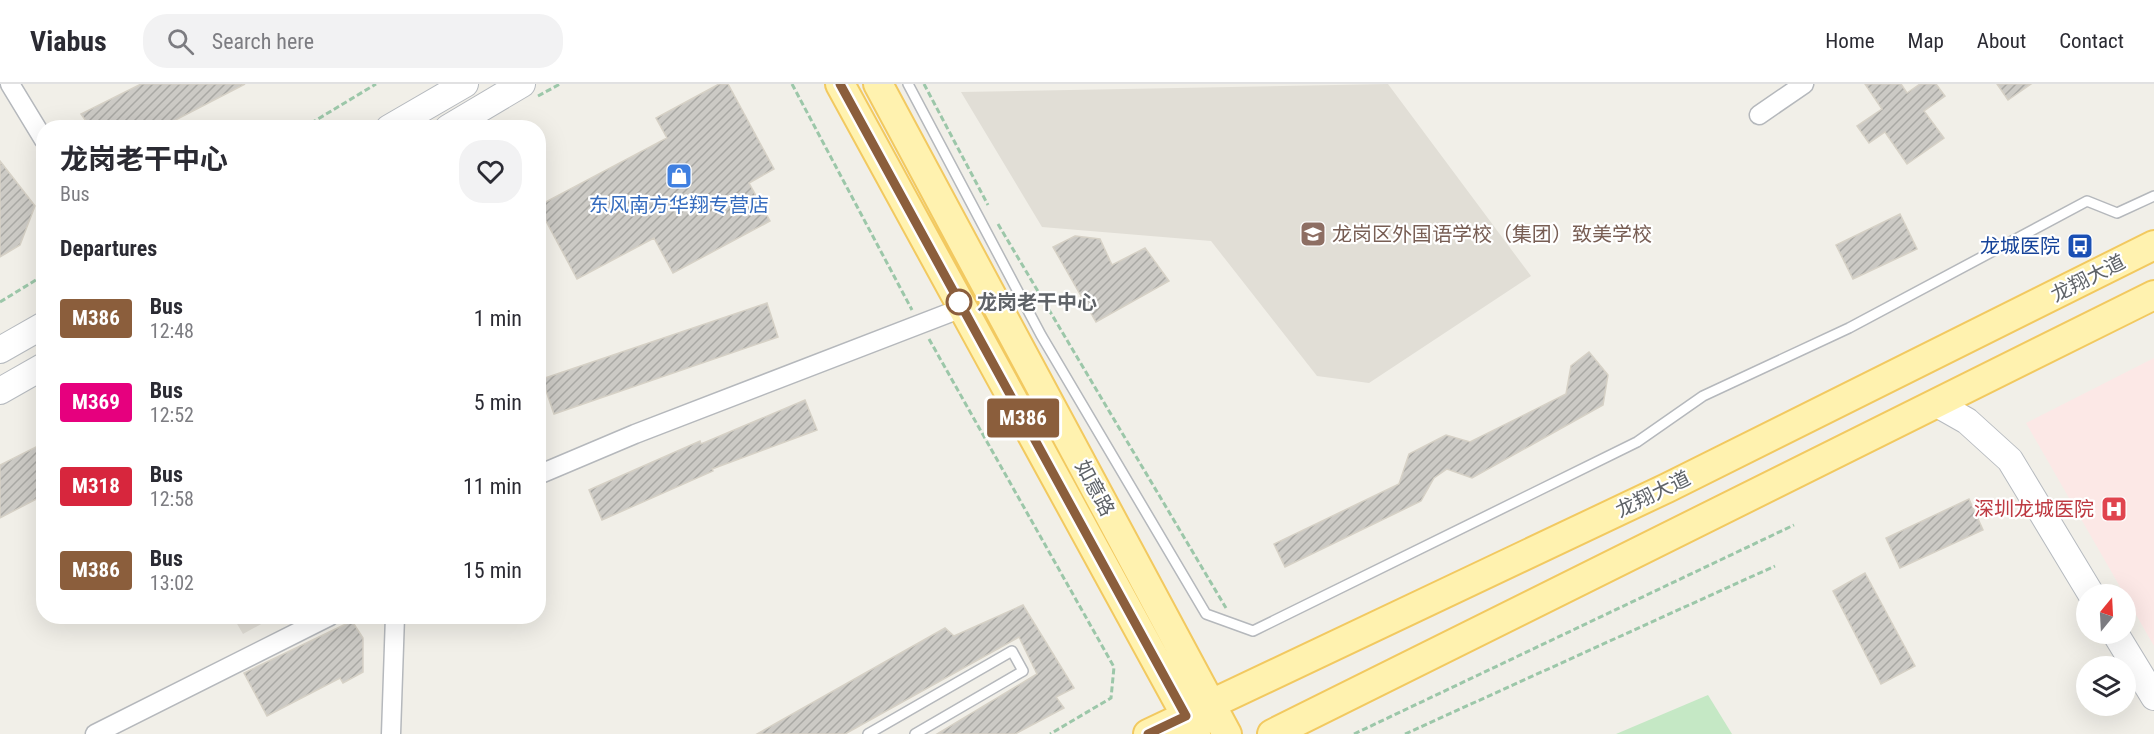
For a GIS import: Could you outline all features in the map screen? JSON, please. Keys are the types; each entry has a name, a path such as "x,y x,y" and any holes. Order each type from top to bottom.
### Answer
{"main road":[{"name":"如意路","path":"840,84 1191,725"},
{"name":"如意路","path":"878,84 1227,734"},
{"name":"龙翔大道","path":"1148,734 1191,725 1211,704 1667,488 2154,245"},
{"path":"1272,734 2154,295"}],"street":[{"path":"10,84 36,127"},
{"path":"403,120 465,84"},
{"path":"461,120 522,84"},
{"path":"1759,114 1804,84"},
{"path":"546,472 635,434 962,308"},
{"path":"0,350 36,330"},
{"path":"0,391 36,371"},
{"path":"1937,404 1967,421 2010,460 2085,584"},
{"path":"95,734 314,624"},
{"path":"391,734 395,624"},
{"path":"2122,644 2154,697"}],"lane":[{"path":"908,84 1041,335 1206,614 1253,632 1637,442 1703,396 1849,328 2087,201 2117,213 2154,196"},
{"path":"868,734 1012,651 1023,671 915,734"}],"path":[{"path":"316,120 376,84"},
{"path":"792,84 894,280 1114,667 1111,698 1050,734"},
{"path":"924,84 989,207"},
{"path":"994,217 1236,625"},
{"path":"0,302 36,280"},
{"path":"1354,734 1794,525"},
{"path":"1405,734 1774,566"}],"shaded area":[{"name":"龙岗区外国语学校（集团）致美学校","path":"1388,84 1531,276 1369,383 1317,376 1211,241 1042,227 961,92"},
{"name":"深圳龙城医院","path":"2154,358 2154,646 2136,615 2136,584 2118,584 2026,423"},
{"path":"237,624 261,624 243,634"}],"green space":[{"path":"1708,695 1732,734 1616,734"}],"building":[{"path":"141,84 245,84 175,120 85,120 81,114"},
{"name":"东风南方华翔专营店","path":"719,84 728,84 774,169 749,183 770,221 673,273 654,238 577,279 546,221 546,202 667,138 656,118"},
{"path":"1865,84 1901,84 1907,93 1920,84 1936,84 1945,96 1924,111 1944,138 1907,164 1885,132 1869,143 1857,126 1882,109"},
{"path":"1997,84 2031,84 2008,100"},
{"path":"0,161 35,206 20,245 0,257"},
{"path":"1900,214 1917,249 1853,279 1836,245"},
{"path":"1075,236 1100,239 1112,265 1145,248 1169,281 1096,322 1053,247"},
{"path":"767,303 778,337 554,414 546,391 546,378"},
{"path":"1589,352 1608,375 1603,405 1472,478 1447,469 1434,478 1421,501 1285,567 1274,544 1399,484 1409,454 1446,435 1470,442 1566,394 1571,366"},
{"path":"805,400 817,430 712,469 713,471 602,520 589,490 700,441 701,444"},
{"path":"36,447 36,499 0,518 0,465"},
{"path":"1969,499 1983,530 1900,568 1886,538"},
{"path":"1865,573 1915,666 1881,684 1833,591"},
{"path":"1023,605 1074,688 1056,697 1064,708 1015,734 937,734 1037,674 1019,637 845,734 757,734 945,628 954,636"},
{"path":"346,624 354,624 363,638 363,672 343,683 340,678 267,716 244,673"}],"bus line":[{"name":"M386","path":"840,84 1186,716 1148,734"}],"place":[{"name":"东风南方华翔专营店","path":"679,176"},
{"name":"龙岗区外国语学校（集团）致美学校","path":"1313,234"},
{"name":"龙城医院","path":"2080,246"},
{"name":"龙岗老干中心","path":"959,302"},
{"name":"深圳龙城医院","path":"2114,509"}]}
